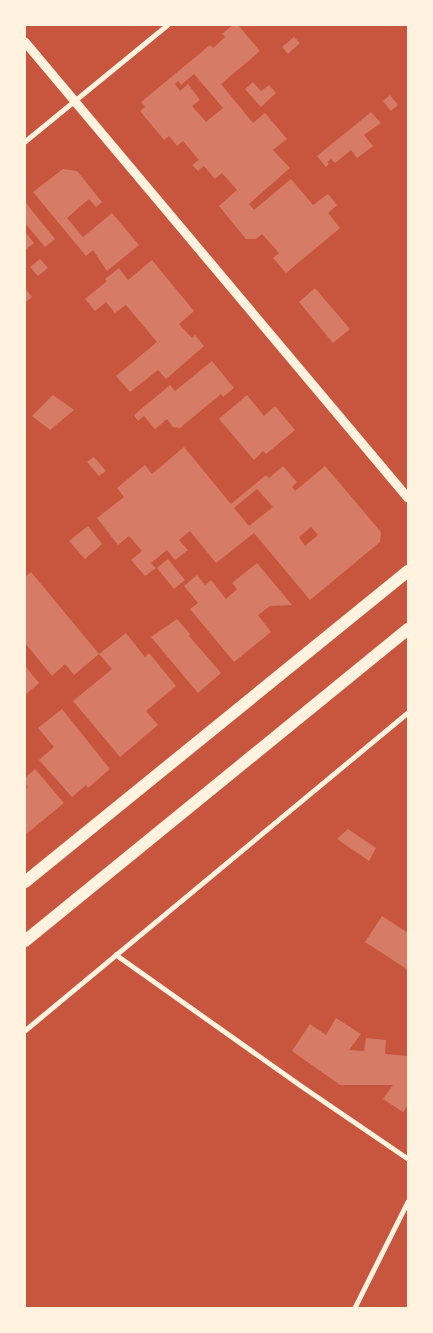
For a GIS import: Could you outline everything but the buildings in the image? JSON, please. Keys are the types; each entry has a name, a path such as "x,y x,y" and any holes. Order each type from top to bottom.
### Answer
{"main road":[{"path":"25,882 408,571"},
{"path":"26,939 408,628"}],"street":[{"path":"25,142 168,25"},
{"path":"25,42 408,498"},
{"path":"25,1031 408,713"},
{"path":"116,954 301,1086 408,1159"},
{"path":"355,1308 408,1202"}]}
